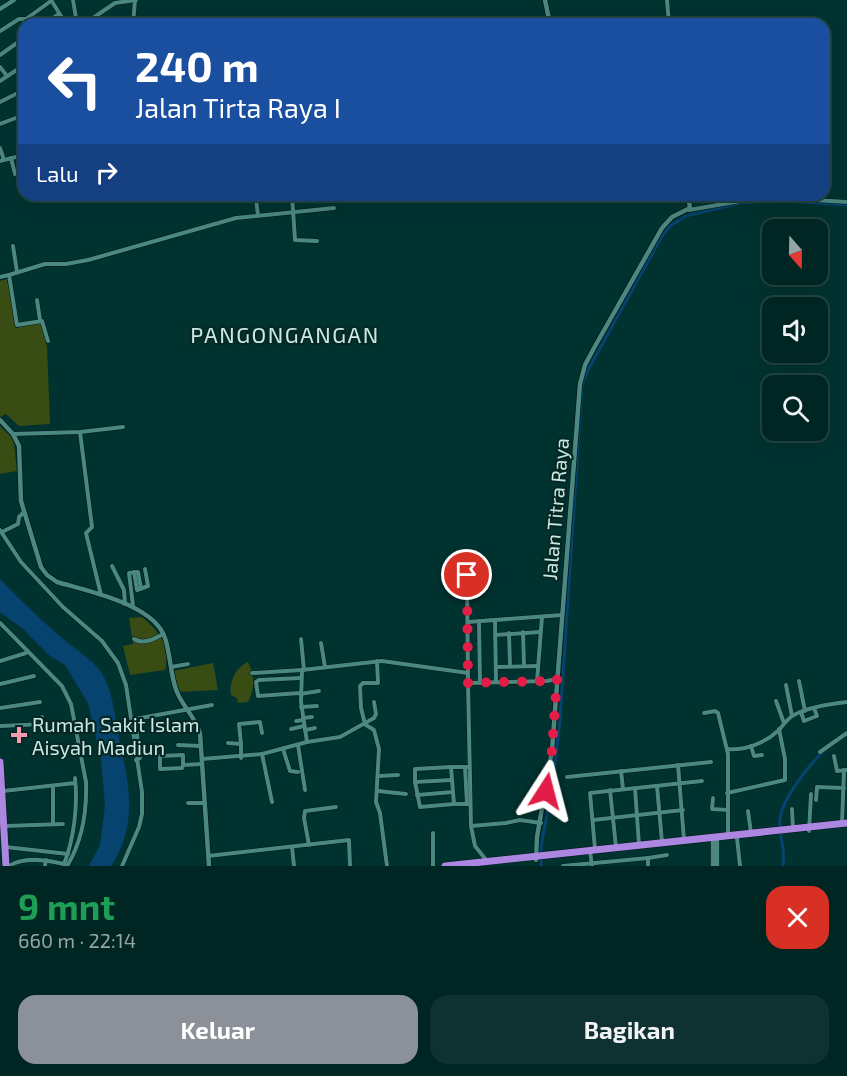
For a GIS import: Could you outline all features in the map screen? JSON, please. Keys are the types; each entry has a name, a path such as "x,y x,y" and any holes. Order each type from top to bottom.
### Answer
{"highway":[{"path":"0,762 5,862"},
{"path":"592,851 737,838 845,825"},
{"path":"472,866 616,848 809,829"},
{"path":"445,866 487,861 540,859"}],"street":[{"path":"0,9 14,0"},
{"path":"27,18 51,0 62,18"},
{"path":"73,0 76,18"},
{"path":"93,18 115,3 136,0 134,18"},
{"path":"545,0 549,18"},
{"path":"667,0 668,18"},
{"path":"53,18 59,14"},
{"path":"0,31 18,20"},
{"path":"0,55 18,42"},
{"path":"0,67 7,76"},
{"path":"0,81 18,69"},
{"path":"0,102 18,93"},
{"path":"0,124 18,117"},
{"path":"0,148 2,161 18,156"},
{"path":"11,158 15,174"},
{"path":"256,201 258,215"},
{"path":"293,201 296,241 317,241"},
{"path":"688,201 689,210 737,201"},
{"path":"830,201 847,202"},
{"path":"0,277 45,264 66,264 88,260 236,218 334,208"},
{"name":"Jalan Titra Raya","path":"540,859 536,843 552,750 578,398 582,375 594,348 659,234 672,217 689,210"},
{"path":"14,246 17,272"},
{"path":"9,275 17,325 40,320"},
{"path":"37,300 40,320 44,324 48,340"},
{"path":"0,420 13,434 19,450 23,513 47,575 57,582 133,606 148,617 164,634 177,691 197,723 201,746 209,866"},
{"path":"13,434 123,428"},
{"path":"80,432 92,527 86,533 101,596"},
{"path":"23,513 19,517 18,524 1,531 21,562 63,607 102,640 117,663 128,692 142,792 142,814 139,827 122,866"},
{"path":"112,566 124,590 125,603"},
{"path":"131,591 148,586 145,569"},
{"path":"133,606 131,591 135,581 138,572 129,573 135,581 139,589"},
{"path":"467,575 468,804 475,846 487,861"},
{"path":"468,622 562,615"},
{"path":"537,681 542,617"},
{"path":"495,620 496,682"},
{"path":"479,621 480,683"},
{"path":"0,623 62,686 71,704 86,782 86,793 83,832 63,865"},
{"path":"523,632 524,666"},
{"path":"495,635 540,632"},
{"path":"509,633 510,666"},
{"path":"134,639 141,642 164,634"},
{"path":"301,639 303,670 300,694 307,742"},
{"path":"321,643 325,667"},
{"path":"0,661 26,653"},
{"path":"252,673 303,670 377,661 403,662 468,673"},
{"path":"377,661 378,683 363,683 360,686 361,708 365,724 373,728 379,749 376,806 380,813 387,866"},
{"path":"171,667 188,664"},
{"path":"496,667 538,666"},
{"path":"0,684 34,676"},
{"path":"301,678 259,680 256,682 258,696 319,691"},
{"path":"468,683 557,679"},
{"path":"799,681 804,721 817,716 814,708"},
{"path":"786,686 792,716"},
{"path":"776,701 784,723"},
{"path":"0,708 40,702"},
{"path":"183,765 183,755 160,756 160,769 182,768 183,765 241,758 307,742 340,737 376,717 374,702"},
{"path":"727,749 745,749 751,746 779,729 792,716 814,708 847,702"},
{"path":"136,760 140,758 135,719 212,705"},
{"path":"301,707 317,706"},
{"path":"704,713 718,713 727,749 728,836"},
{"path":"0,726 43,724 42,717"},
{"path":"296,721 312,717"},
{"path":"241,758 239,724 260,722 262,733"},
{"path":"291,729 315,728"},
{"path":"728,793 785,780 785,759 779,729"},
{"path":"820,752 847,733"},
{"path":"228,743 241,744"},
{"path":"178,745 201,746"},
{"path":"298,745 305,790"},
{"path":"751,746 754,756 762,755"},
{"path":"283,749 290,771 297,771"},
{"path":"262,754 272,802"},
{"path":"834,756 837,771 846,770 845,825"},
{"path":"567,777 711,762"},
{"path":"678,765 684,841"},
{"path":"451,767 454,804"},
{"path":"467,767 416,768 414,770 420,807 468,804"},
{"path":"621,771 623,789"},
{"path":"379,776 398,775"},
{"path":"2,788 53,786 75,780 76,800 68,854 63,865"},
{"path":"415,782 452,780"},
{"path":"592,864 593,820 590,793 702,781"},
{"path":"53,786 53,824"},
{"path":"657,786 662,843"},
{"path":"816,800 817,787 844,788"},
{"path":"635,788 639,846"},
{"path":"610,790 616,848"},
{"path":"378,791 406,794"},
{"path":"417,795 453,792"},
{"path":"809,829 810,794"},
{"path":"713,798 712,809 728,810"},
{"path":"188,803 204,803"},
{"path":"309,845 305,812 336,807"},
{"path":"792,809 793,830"},
{"path":"593,820 683,810"},
{"path":"748,811 751,834"},
{"path":"471,826 506,824 520,820 541,823"},
{"path":"5,826 63,824"},
{"path":"433,833 433,866"},
{"path":"737,838 740,866"},
{"path":"208,856 349,840 350,866"},
{"path":"715,840 715,866"},
{"path":"5,847 68,854"},
{"path":"292,847 294,866"},
{"path":"563,866 667,855"},
{"path":"648,858 648,866"},
{"path":"5,862 46,860 63,865"},
{"path":"45,866 46,860"}],"green space":[{"path":"7,279 16,328 42,322 47,347 50,424 19,426 6,414 0,417 0,281"},
{"path":"0,426 11,437 14,444 17,471 0,474"},
{"path":"142,617 159,634 165,646 165,670 130,675 123,646 133,644 129,618"},
{"path":"248,662 253,677 252,692 248,702 238,703 237,698 231,695 231,685 237,671"},
{"path":"213,663 218,690 179,692 173,671"}],"water":[{"path":"0,579 47,625 93,662 108,687 125,767 129,801 126,833 111,866 89,866 100,845 105,806 101,759 88,703 65,665 50,656 23,629 0,612"}],"waterway":[{"path":"541,866 541,847 553,782 560,720 582,385 588,370 662,236 670,226 686,216 741,203 761,201"},
{"path":"786,201 847,205"},
{"path":"783,866 784,854 780,824 782,809 798,781 825,750"}],"place":[{"name":"Rumah Sakit Islam Aisyah Madiun","path":"19,735"}],"district":[{"name":"PANGONGANGAN","path":"285,334"}],"route":[{"path":"467,575 468,683 557,679 552,750 546,791"}]}
